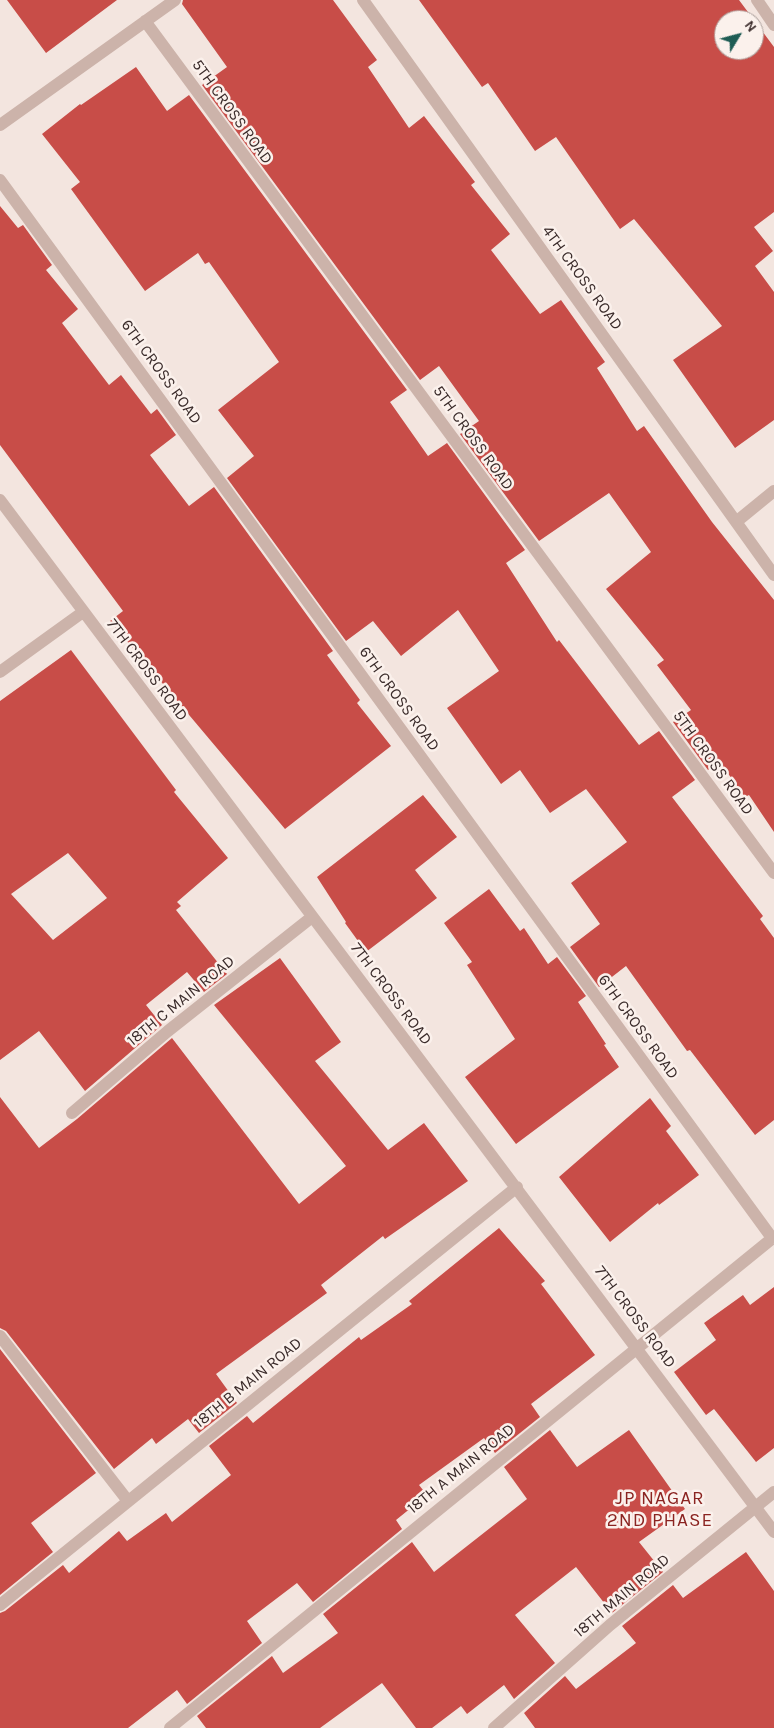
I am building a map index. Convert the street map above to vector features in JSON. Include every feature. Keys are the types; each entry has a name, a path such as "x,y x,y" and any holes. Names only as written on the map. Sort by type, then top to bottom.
{"street":[{"path":"0,125 175,0"},
{"name":"4TH CROSS ROAD","path":"363,0 774,575"},
{"path":"757,0 774,24"},
{"name":"5TH CROSS ROAD","path":"145,21 774,873"},
{"name":"6TH CROSS ROAD","path":"0,180 773,1238"},
{"path":"736,522 774,491"},
{"name":"7TH CROSS ROAD","path":"0,500 312,917 637,1346 774,1532"},
{"path":"0,672 83,612"},
{"name":"18TH C MAIN ROAD","path":"72,1113 168,1031 312,917"},
{"name":"18TH B MAIN ROAD","path":"0,1605 517,1187"},
{"name":"18TH A MAIN ROAD","path":"170,1728 637,1346 773,1238"},
{"path":"0,1336 128,1501"},
{"name":"18TH MAIN ROAD","path":"494,1728 610,1626 774,1492"}],"building":[{"path":"7,0 117,0 46,53"},
{"path":"183,0 333,0 377,60 368,67 409,128 424,116 475,182 471,185 510,234 491,250 540,314 561,300 605,362 597,368 637,431 644,426 712,522 774,600 774,832 749,795 745,797 719,761 708,770 673,722 691,710 657,665 664,660 606,589 651,552 609,493 539,541 460,434 479,421 439,366 420,380 202,85 227,67 182,4"},
{"path":"419,0 739,0 746,10 714,10 714,60 764,60 764,34 774,47 774,212 754,227 773,251 755,266 774,292 774,420 735,448 673,360 722,326 634,219 620,229 556,137 535,151 488,83 482,87"},
{"path":"136,67 167,111 189,95 407,390 390,402 428,456 447,443 525,550 506,563 557,642 559,640 639,745 659,731 695,780 672,797 763,916 760,919 774,938 774,1120 755,1135 690,1050 687,1051 626,966 599,987 570,947 600,924 571,883 627,842 586,789 550,813 520,770 501,784 447,708 499,671 458,610 401,656 373,621 346,641 227,478 254,456 218,410 279,362 209,262 205,264 198,253 145,291 71,189 80,182 42,134 80,104"},
{"path":"0,206 18,228 23,225 52,265 46,270 78,309 62,323 109,385 121,375 151,414 157,409 176,435 150,455 189,506 214,487 333,651 327,655 360,700 357,703 391,746 285,829 110,621 123,611 0,445"},
{"path":"71,650 176,790 174,792 228,858 177,902 181,906 176,910 227,974 204,992 187,972 146,1005 162,1025 85,1091 39,1031 0,1060 0,701","holes":["68,853 107,898 53,940 11,894"]},
{"path":"423,795 457,837 415,870 437,898 366,952 345,923 317,877"},
{"path":"489,889 520,931 524,928 548,964 557,957 586,996 578,1002 619,1067 516,1144 465,1077 515,1039 467,965 472,962 444,923"},
{"path":"280,958 341,1042 315,1061 388,1150 424,1123 468,1181 385,1239 383,1236 321,1285 327,1293 216,1374 237,1403 199,1433 188,1419 156,1444 152,1438 114,1469 6,1331 0,1328 0,1097 39,1148 77,1119 172,1038 299,1204 346,1166 214,1005"},
{"path":"650,1098 671,1126 666,1131 699,1175 659,1205 658,1203 610,1242 559,1177"},
{"path":"499,1228 545,1281 541,1284 595,1355 531,1404 540,1417 495,1453 484,1438 419,1485 427,1495 396,1520 402,1529 313,1602 297,1583 247,1621 262,1643 187,1704 177,1690 128,1728 0,1728 0,1613 63,1565 69,1573 119,1531 127,1541 166,1513 172,1522 231,1475 209,1446 247,1416 253,1423 359,1337 361,1340 412,1304 409,1301"},
{"path":"774,1287 774,1448 756,1462 714,1409 706,1415 674,1372 716,1340 704,1323 743,1295 750,1305"},
{"path":"0,1349 96,1473 31,1523 53,1552 0,1595"},
{"path":"550,1430 577,1467 629,1430 685,1509 639,1542 663,1572 612,1613 576,1567 515,1615 555,1663 514,1699 504,1685 467,1714 461,1706 432,1728 416,1728 382,1683 320,1728 206,1728 197,1716 272,1656 283,1673 338,1633 323,1614 412,1542 434,1572 527,1499 504,1467"},
{"path":"746,1552 774,1591 774,1728 535,1728 524,1713 565,1676 576,1689 636,1643 622,1626 673,1585 683,1598"}],"district":[{"name":"JP NAGAR 2ND PHASE","path":"660,1510"}]}
